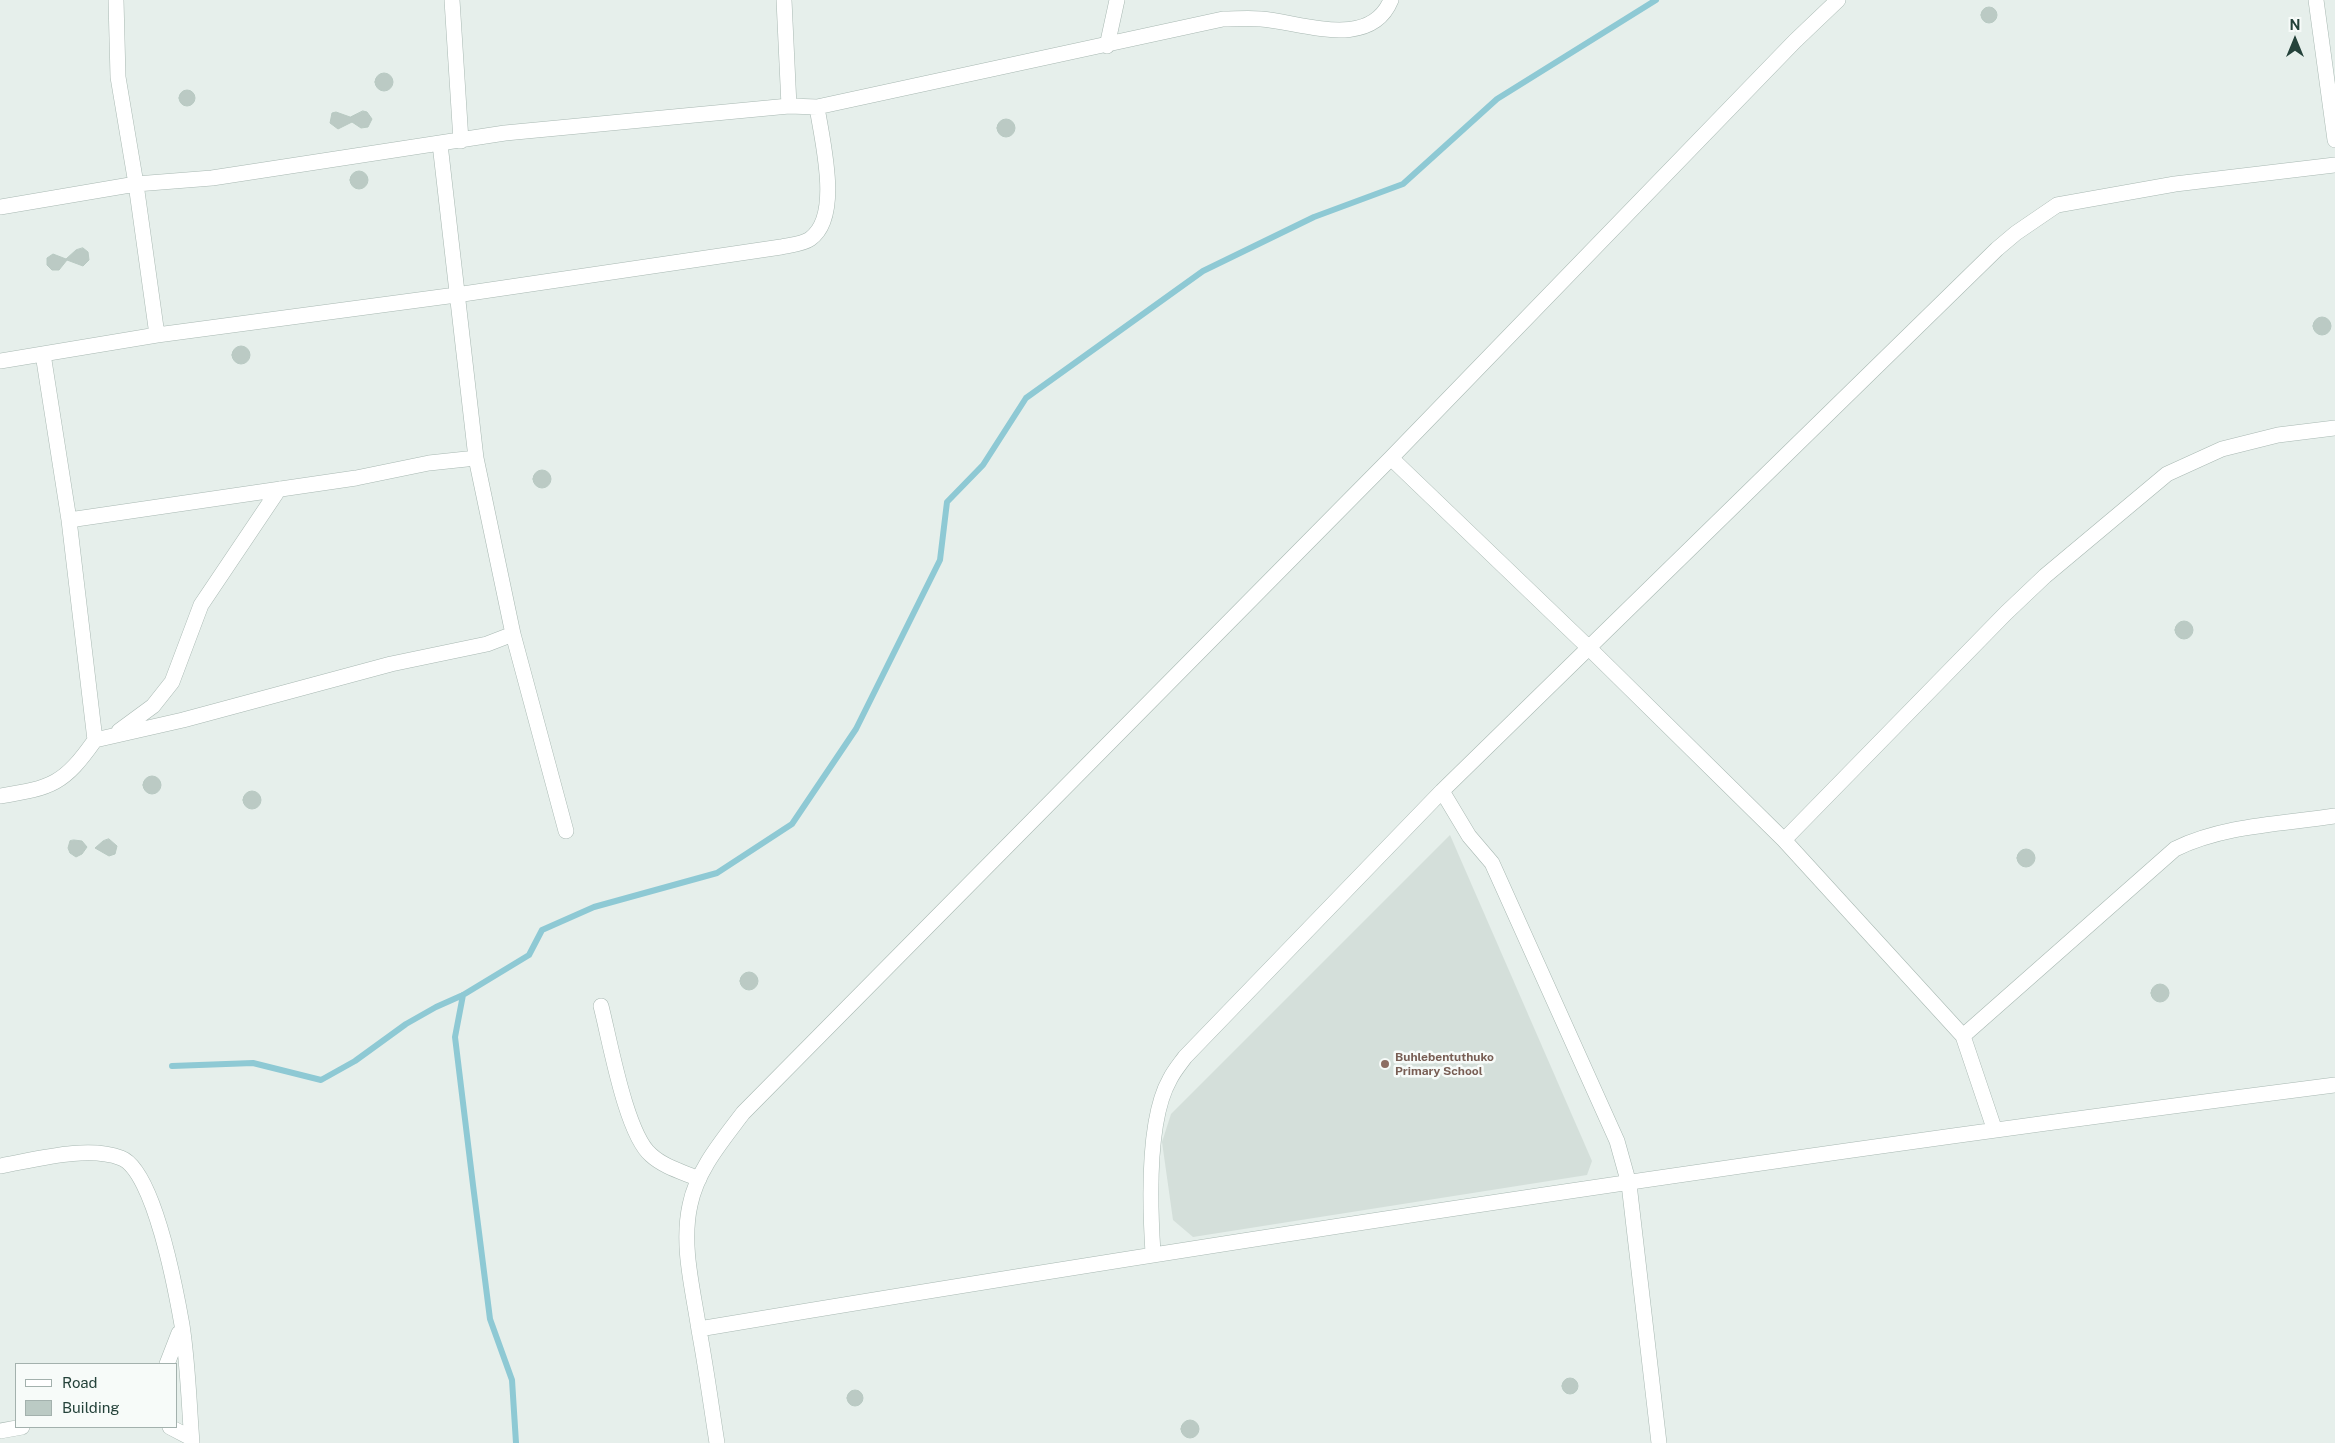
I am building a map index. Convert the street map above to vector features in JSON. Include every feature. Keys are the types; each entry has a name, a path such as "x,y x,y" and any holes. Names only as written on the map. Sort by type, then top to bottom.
{"street":[{"path":"116,0 118,77 136,184 157,334"},
{"path":"452,0 461,141"},
{"path":"784,0 789,106"},
{"path":"1107,46 1118,0"},
{"path":"0,207 136,184 212,178 279,166 520,132 789,106 818,107 1107,46 1222,19 1261,19 1335,30 1363,28 1378,20 1391,0"},
{"path":"716,1443 690,1280 688,1239 690,1205 699,1179 721,1142 743,1113 1392,458 1788,48 1838,0"},
{"path":"2316,0 2335,140"},
{"path":"0,360 157,334 456,295 781,248 810,240 823,226 828,212 825,164 818,107"},
{"path":"440,144 476,458 513,634 566,831"},
{"path":"1153,1253 1151,1220 1155,1137 1159,1109 1169,1080 1185,1057 1442,791 1998,249 2038,217 2057,205 2175,184 2335,165"},
{"path":"43,354 69,520 95,740"},
{"path":"1784,840 2006,612 2045,576 2167,474 2222,450 2278,435 2335,428"},
{"path":"69,520 405,470 429,463 476,458"},
{"path":"1392,458 1784,840 1964,1036 1994,1128"},
{"path":"116,734 153,706 172,682 201,605 279,489"},
{"path":"0,796 46,788 65,776 79,762 95,740 183,720 390,664 487,644 513,634"},
{"path":"1442,791 1469,836 1492,863 1617,1141 1629,1184 1659,1443"},
{"path":"1964,1036 2175,849 2192,840 2218,832 2335,816"},
{"path":"602,1006 629,1114 638,1140 649,1154 660,1162 699,1179"},
{"path":"699,1329 1153,1253 1629,1184 1994,1128 2335,1085"},
{"path":"0,1166 77,1154 100,1154 122,1158 137,1170 147,1188 156,1214 182,1326 192,1441"},
{"path":"167,1363 182,1326"},
{"path":"0,1430 15,1428"},
{"path":"172,1428 192,1441"}],"shaded area":[{"name":"Buhlebentuthuko Primary School","path":"1450,835 1592,1161 1587,1175 1193,1237 1173,1220 1162,1142 1171,1114"}],"building":[{"path":"1986,7 1992,7 1997,12 1995,21 1986,23 1981,18 1981,12"},
{"path":"384,73 390,76 393,82 390,88 384,91 378,88 375,82 378,76"},
{"path":"184,90 190,90 195,95 193,104 184,106 179,101 179,95"},
{"path":"363,111 367,112 372,119 368,127 361,128 352,122 338,129 330,123 332,113 336,112 350,117"},
{"path":"1006,119 1012,122 1015,128 1012,134 1006,137 1000,134 997,128 1000,122"},
{"path":"359,171 365,174 368,180 365,186 359,189 353,186 350,180 353,174"},
{"path":"83,248 88,252 89,260 83,266 67,260 59,270 52,270 47,265 47,258 53,254 66,259 76,250"},
{"path":"2322,317 2328,320 2331,326 2328,332 2322,335 2316,332 2313,326 2316,320"},
{"path":"241,346 247,349 250,355 247,361 241,364 235,361 232,355 235,349"},
{"path":"542,470 548,473 551,479 548,485 542,488 536,485 533,479 536,473"},
{"path":"2184,621 2190,624 2193,630 2190,636 2184,639 2178,636 2175,630 2178,624"},
{"path":"152,776 158,779 161,785 158,791 152,794 146,791 143,785 146,779"},
{"path":"252,791 258,794 261,800 258,806 252,809 246,806 243,800 246,794"},
{"path":"109,839 117,846 115,854 109,856 95,848 103,841"},
{"path":"70,841 82,841 87,847 82,854 76,857 70,853 68,848"},
{"path":"2026,849 2032,852 2035,858 2032,864 2026,867 2020,864 2017,858 2020,852"},
{"path":"749,972 755,975 758,981 755,987 749,990 743,987 740,981 743,975"},
{"path":"2160,984 2166,987 2169,993 2166,999 2160,1002 2154,999 2151,993 2154,987"},
{"path":"1567,1378 1573,1378 1578,1383 1576,1392 1567,1394 1562,1389 1562,1383"},
{"path":"852,1390 858,1390 863,1395 861,1404 852,1406 847,1401 847,1395"},
{"path":"1190,1420 1196,1423 1199,1429 1196,1435 1190,1438 1184,1435 1181,1429 1184,1423"}],"waterway":[{"path":"172,1066 253,1063 321,1080 355,1061 406,1024 436,1007 463,995 529,955 542,930 594,907 717,873 792,824 856,729 940,560 947,502 983,465 1026,398 1203,271 1314,217 1403,184 1497,99 1656,0"},
{"path":"463,995 455,1037 490,1319 512,1380 516,1443"}],"place":[{"name":"Buhlebentuthuko Primary School","path":"1385,1064"}]}
